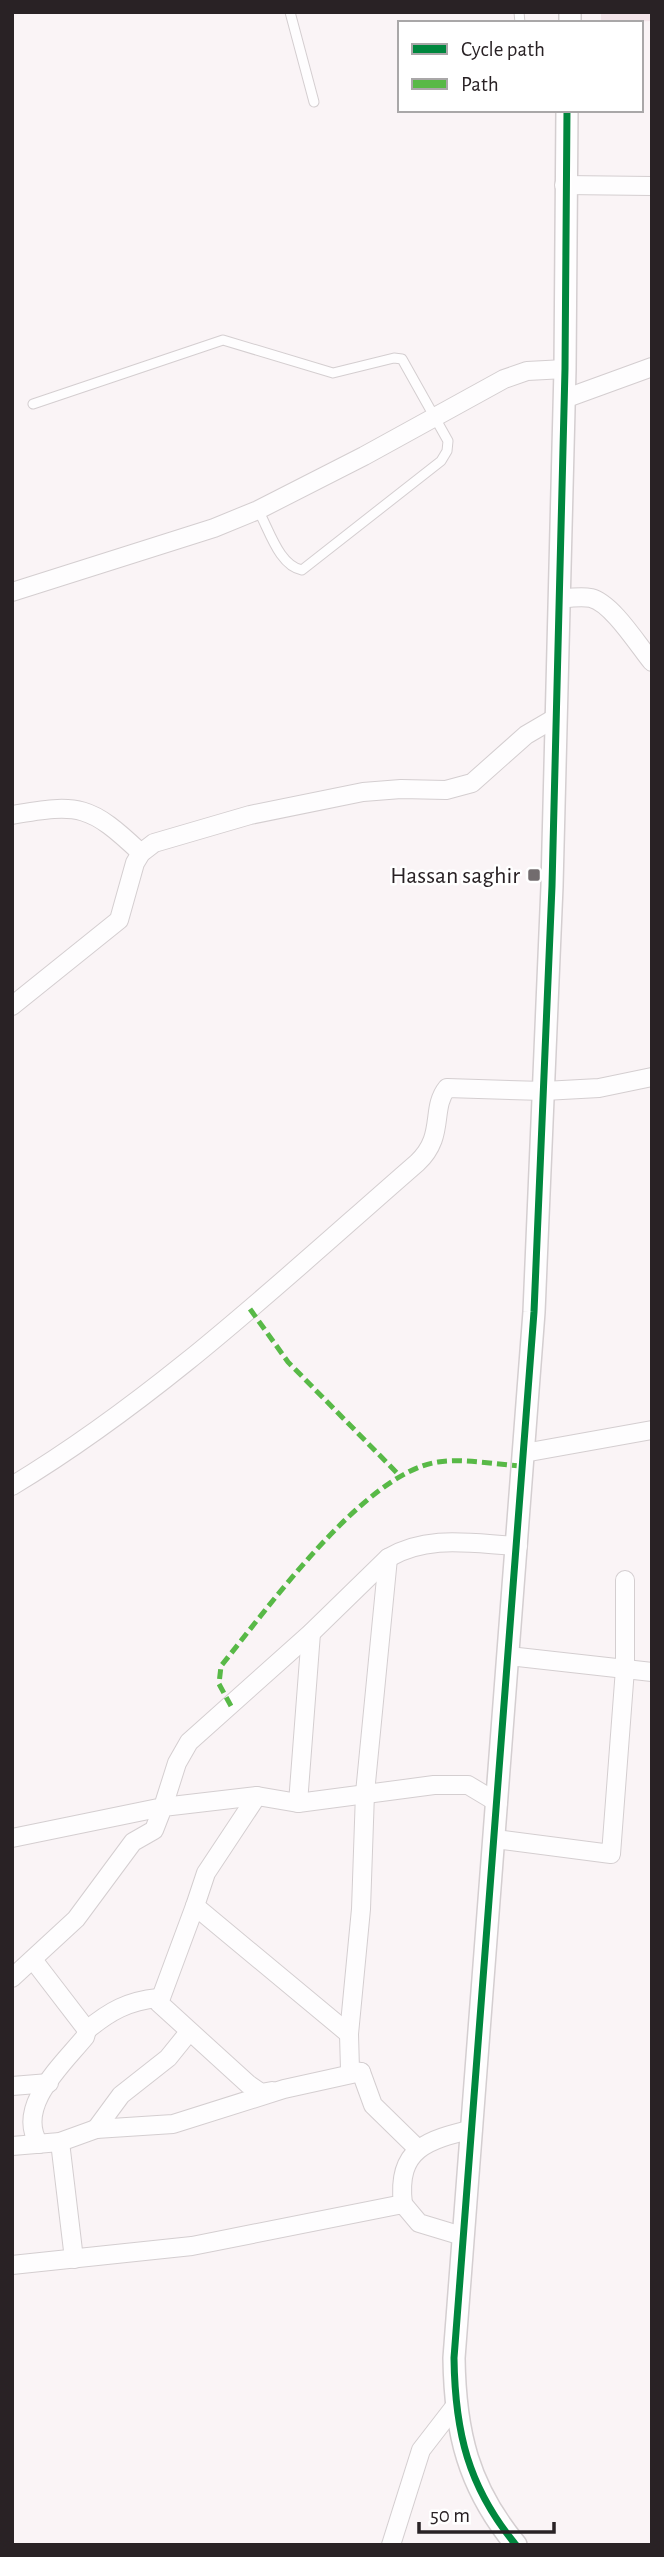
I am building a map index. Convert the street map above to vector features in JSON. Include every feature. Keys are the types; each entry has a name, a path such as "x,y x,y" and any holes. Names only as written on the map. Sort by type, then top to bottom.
{"street":[{"path":"513,2541 477,2487 464,2453 455,2406 454,2358 518,1546 544,1091 565,369 564,185 567,112"},
{"path":"564,185 652,186"},
{"path":"564,399 652,367"},
{"path":"12,592 214,528 258,510 364,456 504,379 527,371 565,369"},
{"path":"558,598 588,597 597,600 608,608 652,662"},
{"path":"12,1006 119,920 141,853 155,843 263,812 363,792 446,790 472,783 526,735 555,718"},
{"path":"12,815 48,809 82,809 96,815 141,853"},
{"path":"12,1486 140,1400 264,1297 428,1153 435,1138 441,1095 447,1088 544,1091 599,1088 652,1077"},
{"path":"524,1453 652,1430"},
{"path":"12,1978 34,1961 76,1919 133,1842 154,1830 177,1763 189,1742 311,1633 388,1558 420,1543 518,1546"},
{"path":"361,2072 350,2070 349,2034 361,1909 365,1793 388,1558"},
{"path":"495,1839 611,1853 625,1669 625,1580"},
{"path":"298,1803 311,1633"},
{"path":"509,1656 652,1672"},
{"path":"12,1838 163,1807 257,1796 298,1803 433,1784 468,1786 498,1803"},
{"path":"257,1796 206,1873 178,1957 158,1998 159,2003 188,2032 261,2094 361,2072"},
{"path":"195,1906 349,2034"},
{"path":"34,1961 87,2030"},
{"path":"39,2144 31,2131 32,2115 49,2083 85,2037 87,2030 120,2006 133,2001 158,1998"},
{"path":"96,2129 121,2095 168,2058 188,2032"},
{"path":"361,2072 373,2105 418,2149"},
{"path":"12,2086 49,2083"},
{"path":"12,2146 60,2142 96,2129 173,2124 284,2090"},
{"path":"462,2236 419,2223 403,2204 400,2183 418,2149 430,2140 473,2129"},
{"path":"60,2142 74,2259"},
{"path":"12,2265 191,2246 403,2204"},
{"path":"391,2545 421,2450 455,2406"}],"lane":[{"path":"290,12 314,102"},
{"path":"33,404 223,340 333,373 394,358 402,359 436,415 448,441 447,451 440,461 302,570 293,569 285,561 258,510"}],"shaded area":[{"path":"601,12 652,12 652,21 601,21"}],"marked path":[{"path":"250,1309 288,1362 400,1476"},
{"path":"231,1706 219,1684 221,1666 319,1546 379,1490 409,1472 438,1462 470,1461 523,1466"}],"cycle path":[{"path":"516,2545 486,2502 467,2458 457,2410 454,2358 534,1312 552,886 565,369 567,112"}],"place":[{"name":"Hassan saghir","path":"534,875"}]}
